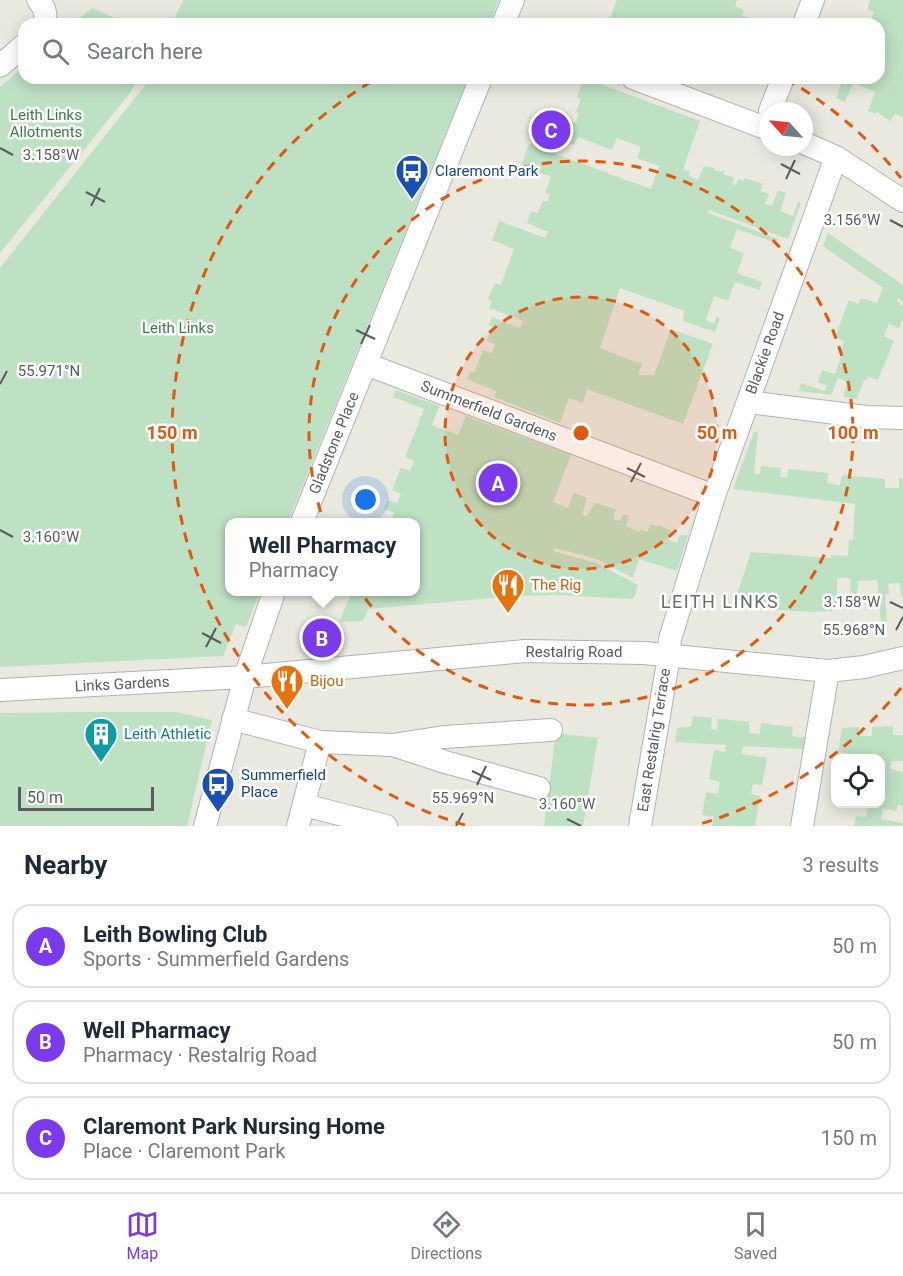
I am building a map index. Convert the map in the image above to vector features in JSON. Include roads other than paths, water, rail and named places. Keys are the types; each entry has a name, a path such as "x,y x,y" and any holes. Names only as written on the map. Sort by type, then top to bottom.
{"street":[{"path":"38,0 43,5 46,18"},
{"path":"506,18 513,0"},
{"path":"806,18 813,0"},
{"path":"0,66 18,50"},
{"path":"366,364 480,84"},
{"path":"652,84 759,118"},
{"path":"775,102 781,84"},
{"path":"813,148 836,157 903,201"},
{"name":"Blackie Road","path":"668,654 670,639 714,496 836,157"},
{"name":"Summerfield Gardens","path":"366,364 714,496"},
{"name":"Gladstone Place","path":"304,518 366,364"},
{"path":"748,402 856,416 903,418"},
{"path":"205,826 244,677 272,596"},
{"name":"Restalrig Road","path":"244,677 505,652 581,651 668,654 828,671 864,667 903,658"},
{"name":"East Restalrig Terrace","path":"640,826 668,654"},
{"path":"802,826 828,671"},
{"name":"Links Gardens","path":"0,690 244,677"},
{"path":"233,719 320,742 392,745 444,737 551,730"},
{"path":"320,742 301,816 386,826"},
{"path":"392,745 539,788"}],"place":[{"name":"Claremont Park Nursing Home","path":"551,130"},
{"name":"Claremont Park","path":"412,200"},
{"name":"Leith Bowling Club","path":"498,483"},
{"name":"The Rig","path":"508,614"},
{"name":"Well Pharmacy","path":"322,638"},
{"name":"Bijou","path":"287,710"},
{"name":"Leith Athletic","path":"101,763"},
{"name":"Summerfield Place","path":"218,813"}],"district":[{"name":"LEITH LINKS","path":"720,601"}],"park label":[{"name":"Leith Links Allotments","path":"46,124"},
{"name":"Leith Links","path":"178,328"}]}
